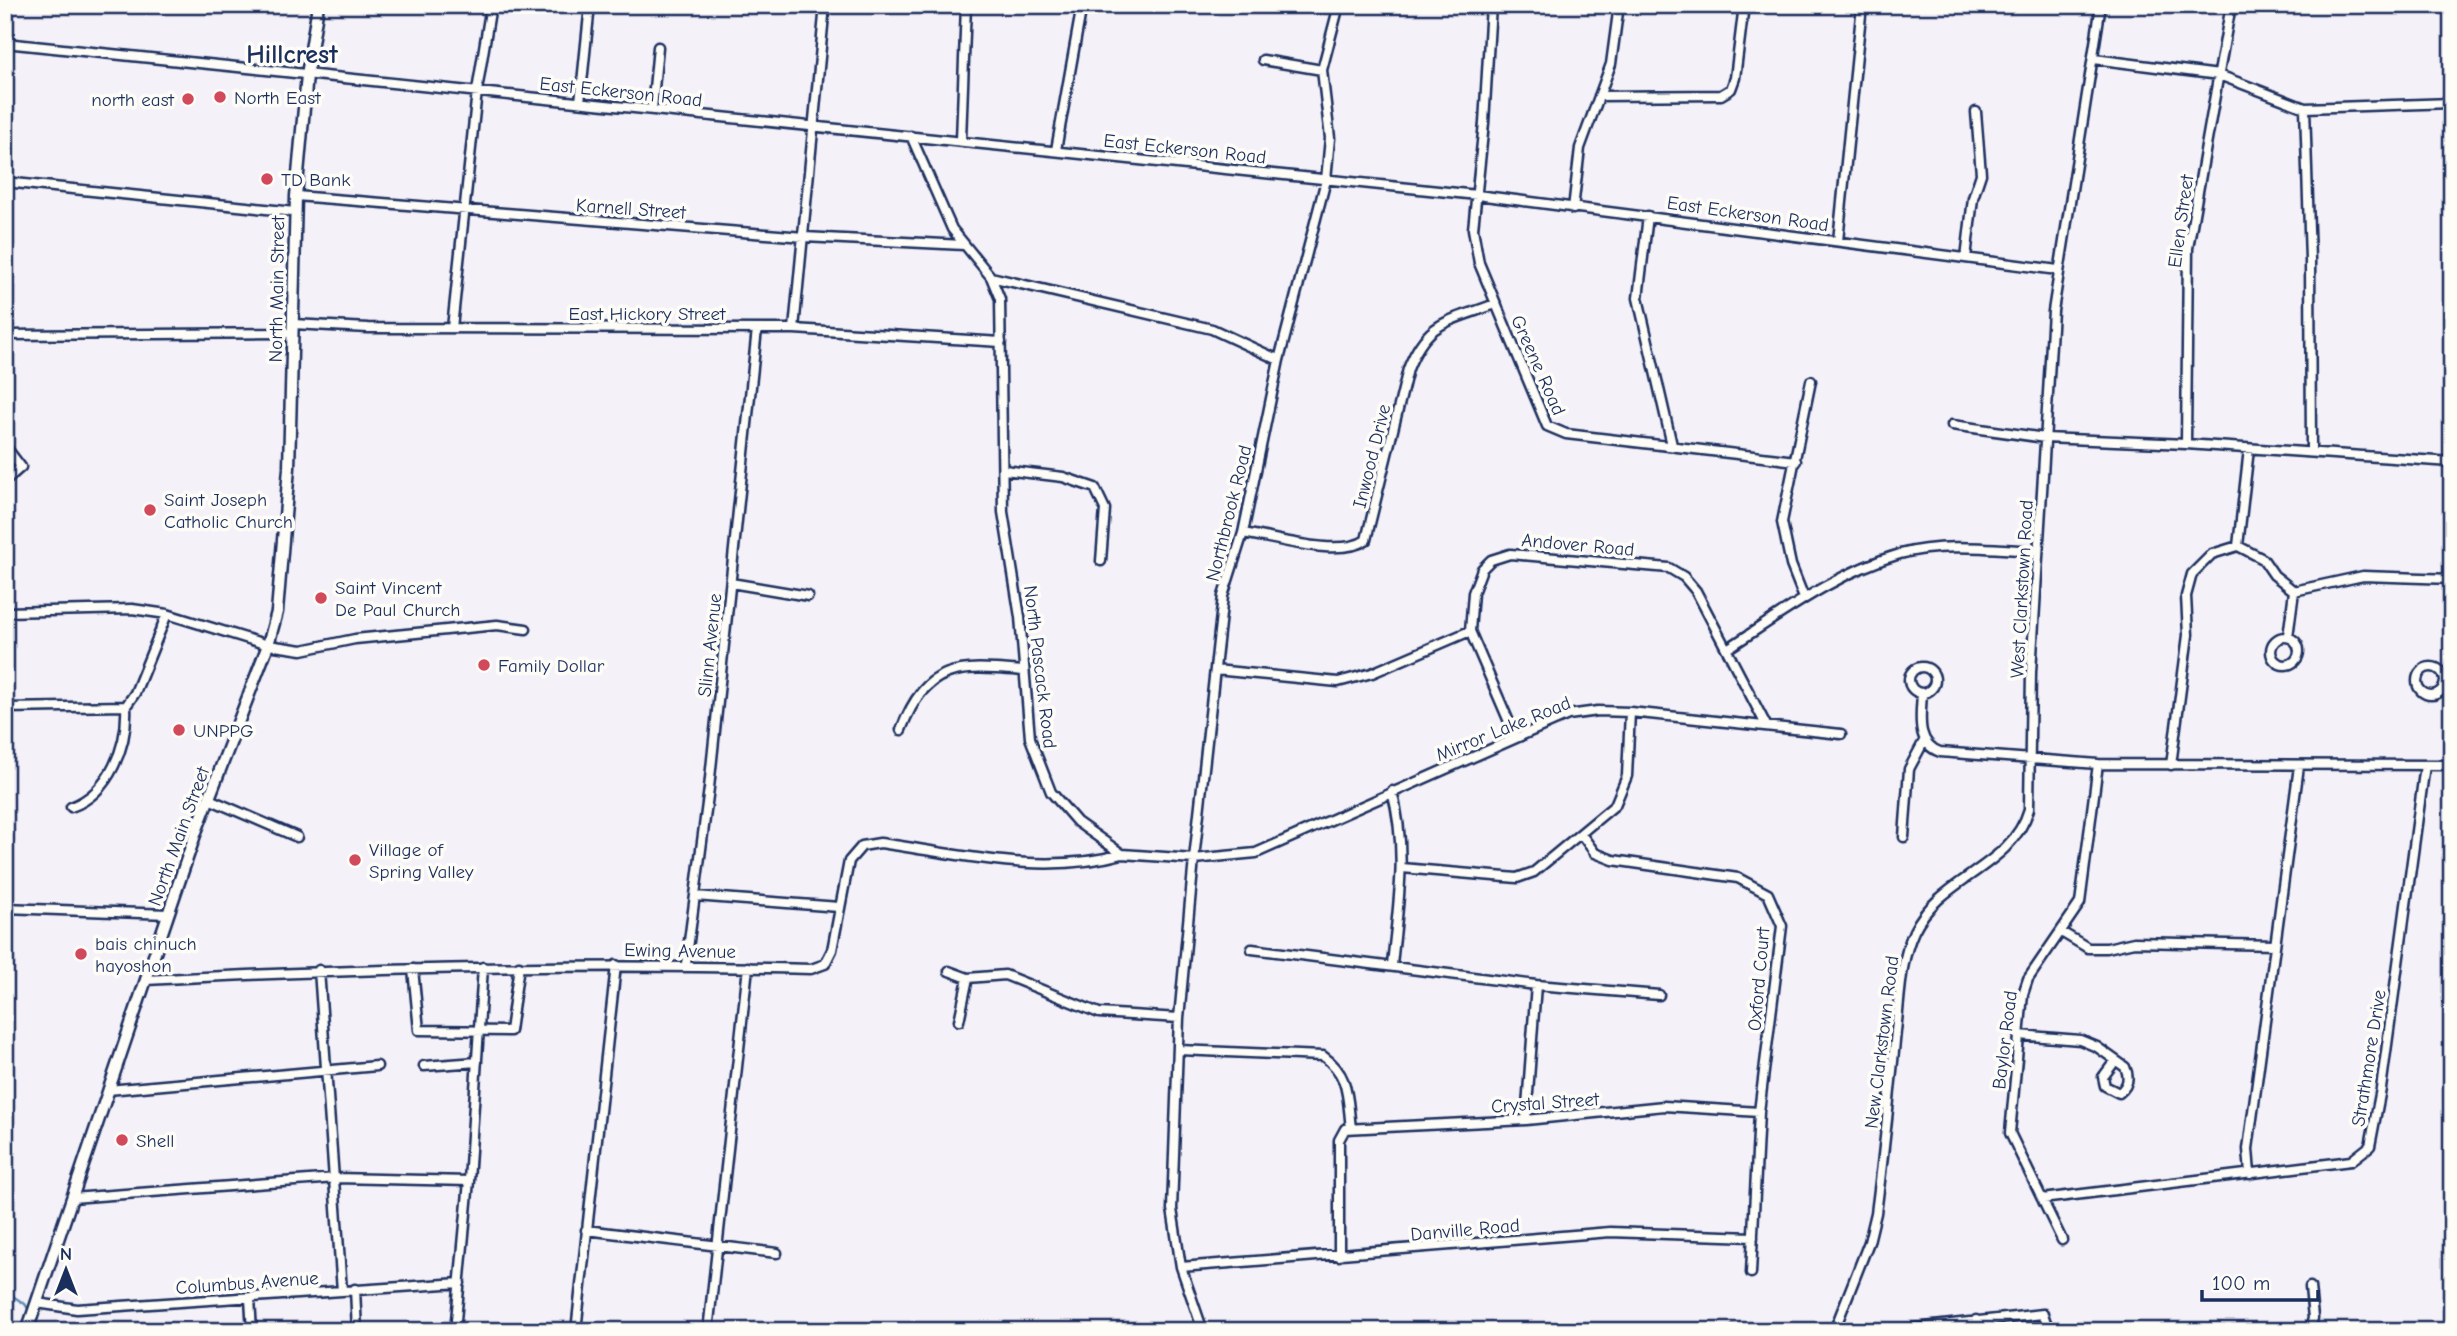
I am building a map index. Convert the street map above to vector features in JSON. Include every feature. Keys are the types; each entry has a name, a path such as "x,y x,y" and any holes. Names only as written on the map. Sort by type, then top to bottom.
{"main road":[{"name":"North Main Street","path":"29,1326 168,914 268,645 282,576 289,468 296,196 307,75 318,5"}],"street":[{"path":"452,328 477,91 491,5"},
{"path":"580,102 590,5"},
{"path":"794,329 825,5"},
{"path":"961,140 966,5"},
{"path":"1056,150 1082,5"},
{"path":"1263,60 1322,70 1339,5"},
{"name":"Greene Road","path":"1491,5 1474,243 1495,304 1547,426 1566,434 1672,444 1796,461"},
{"path":"1573,209 1580,148 1611,64 1619,5"},
{"path":"1599,96 1721,95 1731,89 1735,78 1744,5"},
{"path":"1838,241 1861,5"},
{"name":"West Clarkstown Road","path":"2031,757 2031,672 2057,270 2101,5"},
{"name":"Ellen Street","path":"2186,444 2188,248 2231,5"},
{"name":"East Eckerson Road","path":"5,43 1477,195 2057,270"},
{"path":"652,110 659,47"},
{"path":"2094,59 2219,75 2305,108 2452,103"},
{"name":"Northbrook Road","path":"1194,859 1223,596 1243,533 1279,360 1326,180 1330,138 1322,70"},
{"path":"2305,108 2310,260 2311,451"},
{"path":"1966,258 1973,198 1981,174 1976,111"},
{"name":"North Pascack Road","path":"911,136 947,218 964,245 991,277 1000,299 1003,516 1020,617 1030,738 1051,792 1077,822 1122,854"},
{"path":"5,182 295,212"},
{"name":"Karnell Street","path":"296,196 804,237 964,245"},
{"path":"1648,216 1637,298 1672,444"},
{"path":"991,277 1212,329 1279,360"},
{"name":"Inwood Drive","path":"1243,533 1337,548 1355,547 1366,540 1408,369 1418,343 1434,327 1495,304"},
{"name":"East Hickory Street","path":"5,335 293,329 794,329 1001,342"},
{"name":"Slinn Avenue","path":"686,964 731,583 757,329"},
{"path":"1804,598 1791,565 1782,522 1811,381"},
{"path":"1952,425 2045,438 2311,451 2452,462"},
{"path":"5,446 21,467 5,481"},
{"path":"2238,545 2249,449"},
{"path":"1004,470 1063,477 1095,488 1105,509 1101,561"},
{"path":"2171,765 2188,635 2186,596 2192,574 2212,554 2238,545 2263,559 2274,575 2294,592"},
{"path":"1727,649 1804,598 1863,568 1901,554 1953,548 2038,551"},
{"name":"Andover Road","path":"1516,738 1470,631 1473,593 1482,569 1491,560 1510,554 1669,568 1684,577 1696,591 1766,725"},
{"path":"2294,592 2363,576 2452,579"},
{"path":"731,583 808,596"},
{"path":"2288,637 2294,592"},
{"path":"5,612 132,609 167,614 268,645 302,650 355,639 497,625 526,629"},
{"path":"71,807 89,801 107,781 127,727 125,706 135,692 167,614"},
{"path":"1215,670 1338,682 1372,673 1470,631"},
{"path":"901,730 918,692 936,679 967,668 1024,671"},
{"path":"1922,693 1921,729 1924,741 1929,748 1940,752 2098,764 2452,765"},
{"path":"5,708 125,706"},
{"name":"Mirror Lake Road","path":"1194,859 1256,853 1568,715 1598,711 1630,712 1841,734"},
{"path":"1402,868 1517,878 1534,872 1615,805 1626,776 1630,712"},
{"path":"1904,837 1909,769 1924,741"},
{"name":"New Clarkstown Road","path":"1835,1331 1869,1242 1876,1213 1907,951 1914,932 1937,899 1999,854 2024,827 2029,809 2031,757"},
{"name":"Baylor Road","path":"2062,1240 2010,1133 2023,994 2028,979 2063,933 2080,903 2098,764"},
{"name":"Strathmore Drive","path":"2042,1199 2351,1161 2370,1146 2381,1088 2425,765"},
{"path":"2250,1174 2248,1149 2299,766"},
{"path":"1392,791 1402,826 1402,868 1392,965"},
{"path":"209,799 297,837"},
{"name":"Oxford Court","path":"1581,834 1595,853 1613,860 1738,878 1768,894 1782,926 1759,1112 1751,1273"},
{"name":"Ewing Avenue","path":"146,980 319,970 519,965 686,964 811,969 825,964 832,950 849,861 862,846 880,843 1034,864 1089,864 1122,854"},
{"path":"1122,854 1194,859 1180,1018 1172,1209 1181,1266 1203,1331"},
{"path":"695,896 839,907"},
{"path":"5,908 168,914"},
{"path":"2063,933 2088,948 2107,948 2134,942 2275,945"},
{"path":"1252,949 1535,985 1660,995"},
{"path":"413,969 419,1030 510,1031 519,965"},
{"path":"576,1331 616,965"},
{"path":"455,1331 469,1181 483,967"},
{"path":"708,1331 748,967"},
{"path":"319,970 342,1291"},
{"path":"949,971 968,978 1005,975 1099,1013 1180,1018"},
{"path":"959,1020 968,978"},
{"path":"1526,1120 1535,985"},
{"path":"2019,1035 2080,1040 2097,1047 2115,1061"},
{"path":"1180,1050 1323,1056 1337,1066 1345,1083 1351,1128 1345,1129 1339,1140 1339,1256"},
{"path":"424,1066 477,1062"},
{"path":"108,1090 328,1073 377,1066"},
{"name":"Crystal Street","path":"1351,1128 1526,1120 1664,1106 1759,1112"},
{"path":"72,1198 336,1178 469,1181"},
{"path":"586,1230 777,1253"},
{"name":"Danville Road","path":"1181,1266 1339,1256 1610,1231 1753,1237"},
{"name":"Columbus Avenue","path":"36,1307 77,1309 460,1283"},
{"path":"2310,1287 2313,1318 2311,1331"},
{"path":"355,1289 357,1331"},
{"path":"250,1299 252,1331"},
{"path":"1888,1331 2043,1314 2049,1331"},
{"path":"1976,1320 1976,1331"},
{"path":"1733,1331 1772,1331"}],"waterway":[{"path":"5,1291 25,1304 29,1310"},
{"path":"34,1319 41,1331"}],"place":[{"name":"North East","path":"220,97"},
{"name":"north east","path":"188,99"},
{"name":"TD Bank","path":"267,179"},
{"name":"Saint Joseph Catholic Church","path":"150,510"},
{"name":"Saint Vincent De Paul Church","path":"321,598"},
{"name":"Family Dollar","path":"484,665"},
{"name":"UNPPG","path":"179,730"},
{"name":"Village of Spring Valley","path":"355,860"},
{"name":"bais chinuch hayoshon","path":"81,954"},
{"name":"Shell","path":"122,1140"}],"district":[{"name":"Hillcrest","path":"292,54"}]}
